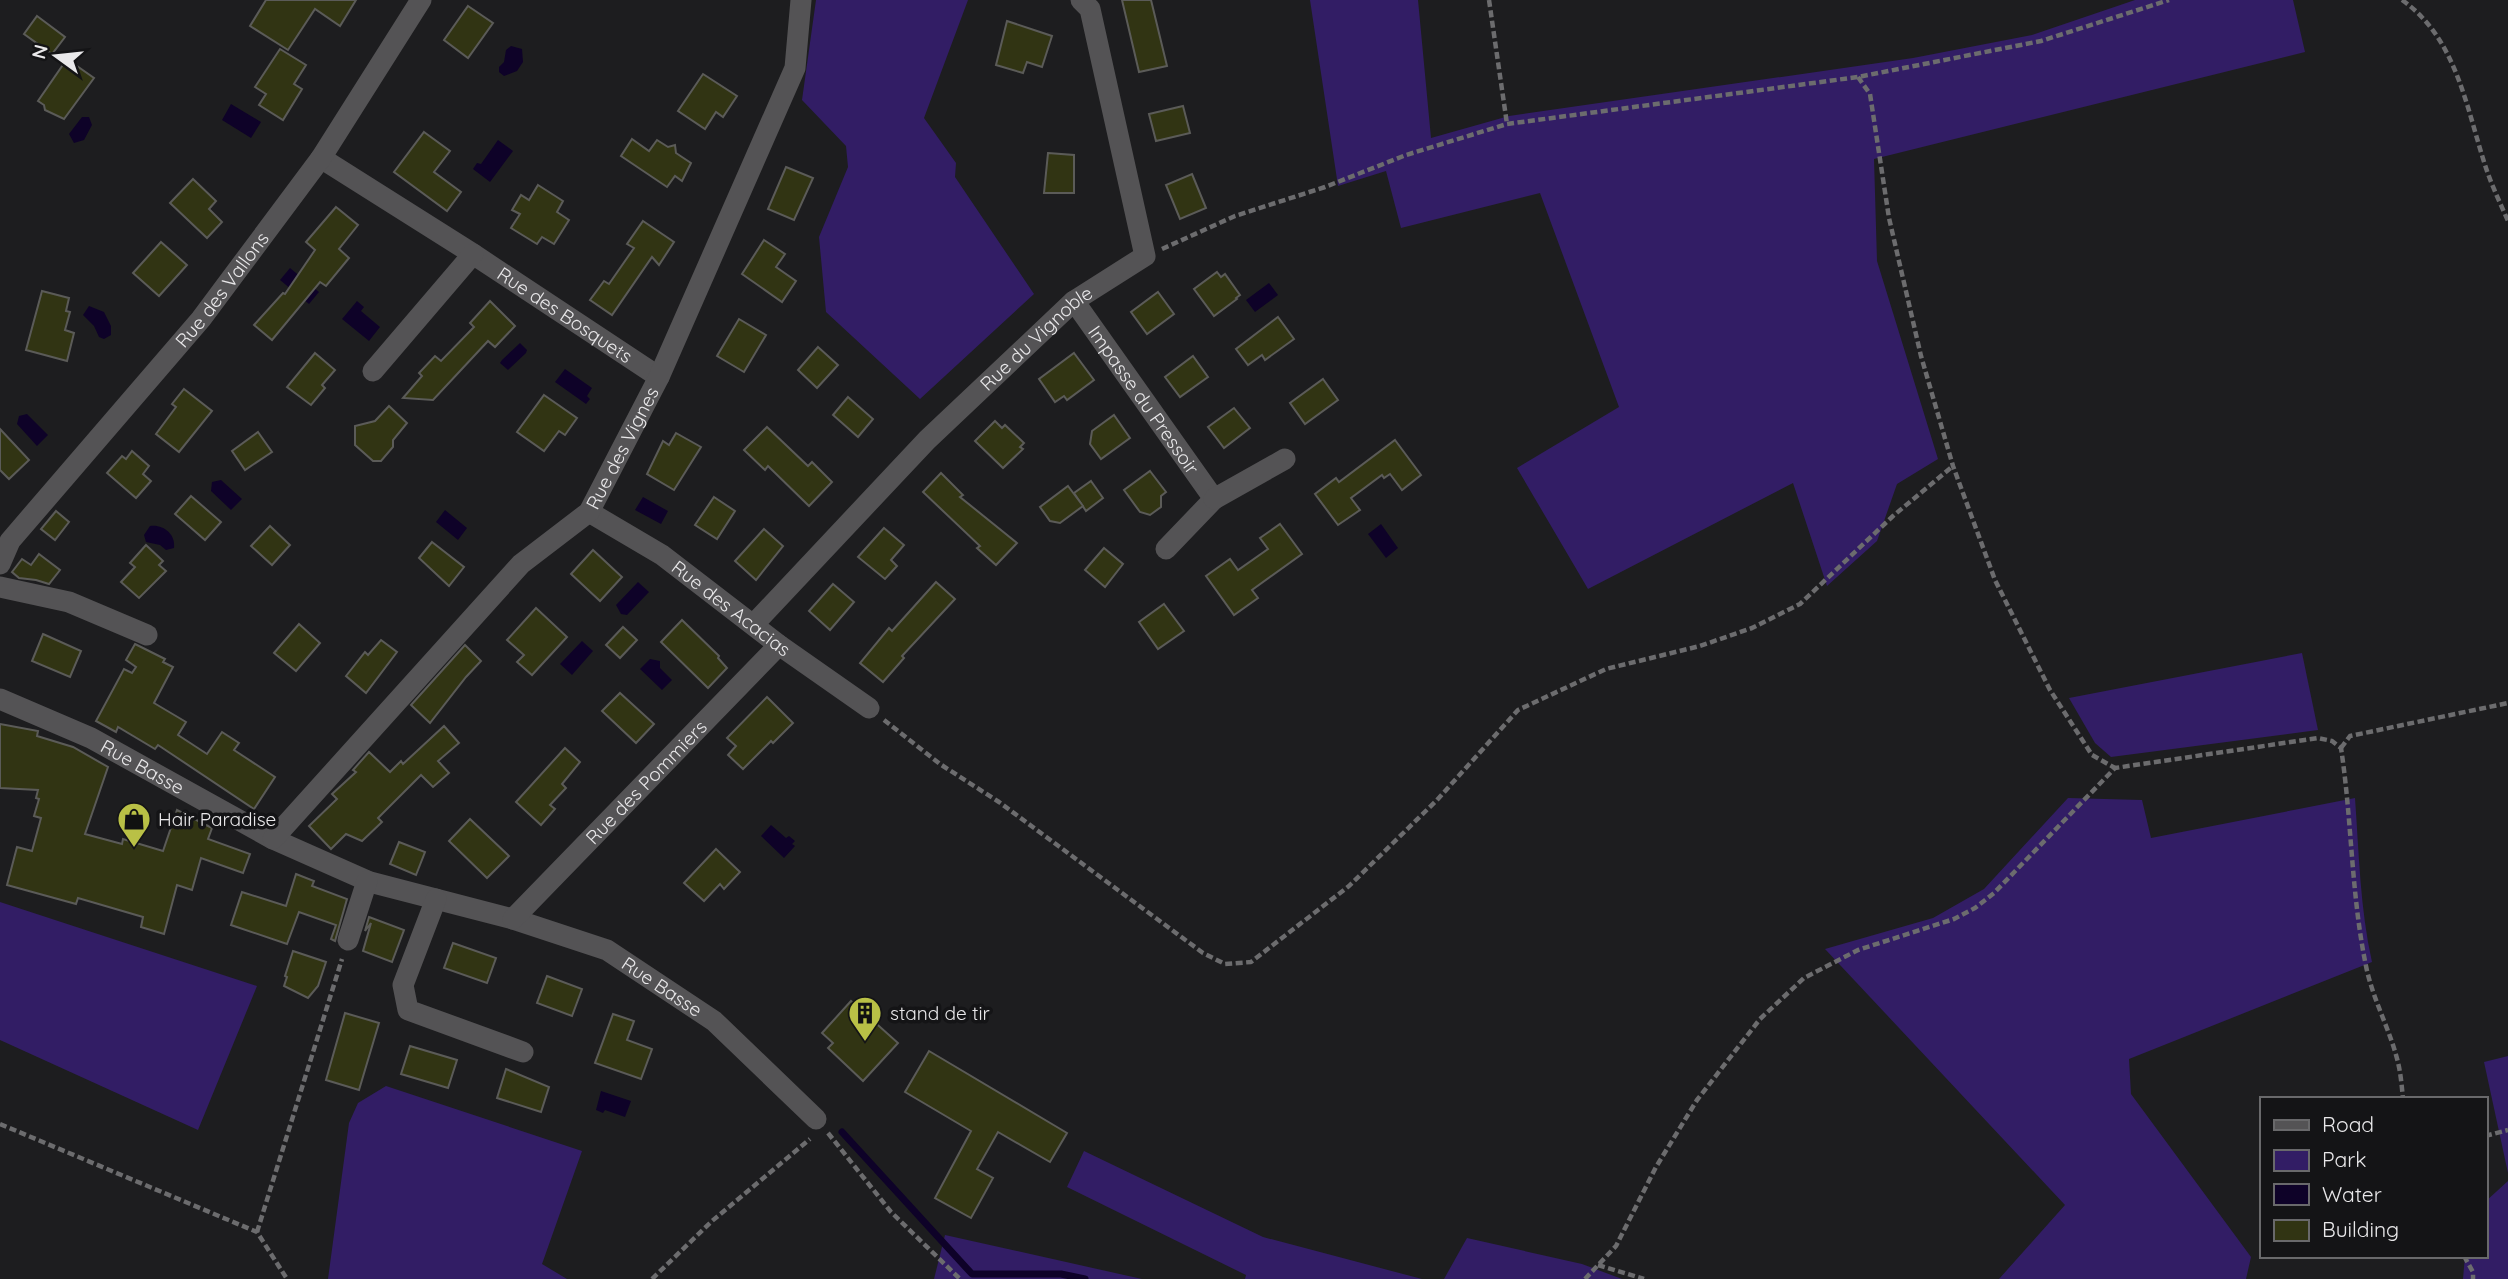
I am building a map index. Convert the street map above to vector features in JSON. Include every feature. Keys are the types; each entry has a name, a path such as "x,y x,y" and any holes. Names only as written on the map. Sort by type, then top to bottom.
{"street":[{"name":"Rue des Vallons","path":"0,564 10,541 201,319 321,158 421,0"},
{"name":"Rue des Vignes","path":"273,839 521,564 589,512 659,377 795,68 802,0"},
{"path":"1081,0 1090,9 1145,256"},
{"name":"Rue des Bosquets","path":"321,158 659,377"},
{"path":"373,372 473,254"},
{"name":"Rue du Vignoble","path":"754,624 927,440 1074,302 1145,256"},
{"name":"Impasse du Pressoir","path":"1074,302 1214,499"},
{"path":"1166,549 1214,499 1285,458"},
{"name":"Rue des Acacias","path":"589,512 662,555 779,645 869,708"},
{"path":"0,587 69,602 147,635"},
{"name":"Rue des Pommiers","path":"513,919 779,645"},
{"name":"Rue Basse","path":"0,699 91,738 273,839 367,881 513,919 607,950 714,1021 820,1123"},
{"path":"348,940 367,881"},
{"path":"436,900 403,985 408,1010 523,1052"}],"path":[{"path":"1489,0 1507,124"},
{"path":"1145,256 1235,216 1325,187 1405,155 1507,124 1858,77 2041,41 2169,0"},
{"path":"2402,0 2431,26 2464,89 2487,171 2508,221"},
{"path":"1858,77 1870,94 1889,218 1921,356 1953,466 1995,580 2050,690 2092,755 2115,768"},
{"path":"869,708 940,764 999,802 1203,953 1225,964 1251,962 1349,886 1437,800 1518,710 1606,669 1700,646 1752,628 1800,604 1893,516 1953,466"},
{"path":"2341,748 2350,736 2508,703"},
{"path":"1585,1279 1616,1246 1656,1167 1697,1100 1760,1019 1804,978 1858,950 1954,919 1975,908 1994,893 2115,768 2318,738 2332,741 2341,748 2366,966 2399,1066 2403,1097"},
{"path":"257,1232 348,940"},
{"path":"652,1279 712,1220 820,1123 891,1212 960,1279"},
{"path":"0,1124 257,1232 286,1279"},
{"path":"2487,1135 2508,1130"},
{"path":"2464,1258 2473,1272 2473,1279"},
{"path":"1598,1265 1644,1279"}],"green space":[{"path":"816,0 968,0 924,118 956,163 955,177 1034,294 920,399 826,312 819,237 848,167 846,146 802,100"},
{"path":"1310,0 1418,0 1431,138 1509,116 1913,58 2032,35 2135,0 2293,0 2305,52 1874,159 1877,261 1938,459 1897,484 1877,541 1827,586 1793,483 1588,589 1517,468 1619,407 1540,193 1401,228 1386,171 1338,186"},
{"path":"2302,653 2318,730 2111,757 2095,743 2069,698"},
{"path":"2068,798 2142,800 2151,838 2355,798 2362,901 2372,962 2129,1059 2131,1094 2251,1257 2246,1279 1999,1279 2065,1205 1825,949 1933,918 1984,889"},
{"path":"0,902 257,986 198,1130 0,1040"},
{"path":"2508,1056 2508,1173 2484,1062"},
{"path":"386,1086 582,1151 542,1264 567,1279 328,1279 349,1123 358,1103"},
{"path":"1084,1151 1263,1237 1422,1279 1245,1279 1246,1275 1067,1187"},
{"path":"2508,1181 2508,1279 2463,1279 2465,1258 2487,1258 2487,1200"},
{"path":"945,1235 1142,1279 934,1279"},
{"path":"1467,1238 1582,1264 1622,1279 1444,1279"}],"water":[{"path":"511,46 522,49 523,62 517,71 504,76 499,72 499,67 504,62 506,50"},
{"path":"231,104 261,122 251,138 222,120"},
{"path":"82,117 89,117 92,125 84,140 74,143 69,134"},
{"path":"498,140 513,151 490,182 473,169 477,163 481,164"},
{"path":"290,268 319,292 309,304 280,280"},
{"path":"1269,283 1278,295 1255,312 1246,300"},
{"path":"357,301 364,307 361,311 380,327 369,341 342,319"},
{"path":"89,306 104,312 111,326 111,335 104,339 99,337 94,326 83,315"},
{"path":"520,343 527,350 526,353 508,370 500,363"},
{"path":"565,369 592,388 586,404 555,382"},
{"path":"27,414 48,435 37,446 17,424 19,416"},
{"path":"221,480 242,499 231,510 211,491 212,482"},
{"path":"643,497 668,511 661,524 635,510"},
{"path":"445,510 467,528 458,540 436,522"},
{"path":"1381,524 1398,548 1386,558 1368,534"},
{"path":"150,526 168,531 173,538 174,548 166,550 160,545 146,542 144,535"},
{"path":"638,582 649,592 627,615 621,614 616,605"},
{"path":"582,641 593,651 572,675 560,664"},
{"path":"650,659 660,661 660,668 672,680 662,690 640,669"},
{"path":"771,825 786,838 789,836 795,841 792,844 795,846 784,858 761,836"},
{"path":"601,1091 631,1101 625,1117 605,1110 603,1113 596,1110"}],"building":[{"path":"266,0 356,0 340,26 315,9 288,50 250,26"},
{"path":"1122,0 1151,0 1167,66 1139,72"},
{"path":"468,6 493,23 468,58 444,40"},
{"path":"37,16 65,37 52,54 24,34"},
{"path":"1007,21 1052,36 1042,67 1027,62 1023,73 996,65"},
{"path":"280,49 306,65 294,84 302,89 283,120 259,105 266,94 255,87"},
{"path":"67,59 94,78 64,119 45,110 44,105 38,101"},
{"path":"703,74 737,96 723,117 716,112 705,129 678,111"},
{"path":"1183,106 1190,133 1156,141 1149,114"},
{"path":"424,132 450,151 434,172 461,192 447,211 394,172"},
{"path":"632,139 649,151 657,140 668,147 675,145 676,153 691,163 682,181 675,176 667,187 621,156"},
{"path":"1048,153 1074,155 1074,193 1044,193"},
{"path":"786,167 813,178 794,220 768,209"},
{"path":"1192,174 1206,208 1180,219 1166,185"},
{"path":"193,179 216,201 209,209 222,222 207,238 170,203"},
{"path":"538,185 563,201 557,212 569,220 554,244 542,237 537,244 511,228 520,214 512,210 521,195 529,200"},
{"path":"336,207 358,225 339,249 349,258 326,286 320,282 272,340 254,325 283,293 285,294 315,250 306,242"},
{"path":"643,221 674,242 659,265 652,257 612,315 590,300 604,281 609,284 634,248 627,244"},
{"path":"764,240 785,254 776,267 796,281 782,302 742,274"},
{"path":"161,242 187,265 159,296 133,273"},
{"path":"1217,272 1221,277 1225,274 1240,295 1214,316 1194,289"},
{"path":"42,291 69,298 66,311 70,312 65,330 74,333 67,361 26,350"},
{"path":"1158,292 1174,314 1147,334 1131,312"},
{"path":"490,301 515,326 495,347 488,341 433,400 403,398 422,376 419,373 435,356 441,361 474,327 470,323"},
{"path":"1278,317 1294,339 1265,360 1262,355 1248,365 1236,349"},
{"path":"739,319 766,335 744,372 717,356"},
{"path":"818,347 838,365 817,388 798,370"},
{"path":"315,353 335,370 322,385 325,388 311,405 287,387"},
{"path":"1074,353 1094,380 1067,400 1064,396 1055,402 1039,379"},
{"path":"1193,356 1208,377 1180,397 1165,377"},
{"path":"1323,379 1338,400 1305,424 1290,403"},
{"path":"184,389 212,411 179,452 156,434 176,407 172,404"},
{"path":"544,395 577,418 565,435 559,431 544,451 517,432"},
{"path":"848,397 873,419 858,437 833,415"},
{"path":"389,406 407,423 381,461 373,461 355,445 355,426 375,421"},
{"path":"1234,408 1250,428 1224,448 1208,427"},
{"path":"1114,415 1130,438 1101,459 1090,444 1092,431"},
{"path":"995,421 1002,428 1005,425 1024,443 1020,447 1023,449 1003,468 975,441"},
{"path":"767,427 808,466 812,462 832,482 809,506 768,466 765,470 744,450"},
{"path":"0,429 29,460 9,479 0,470"},
{"path":"258,432 272,452 245,470 232,451"},
{"path":"676,433 701,447 674,490 647,474 663,441 669,445"},
{"path":"1395,440 1421,475 1402,490 1390,474 1384,478 1382,475 1351,498 1360,510 1338,525 1315,494 1336,478 1339,482"},
{"path":"132,451 149,466 143,474 151,481 136,498 107,473 122,456 126,459"},
{"path":"1150,471 1166,492 1161,496 1161,507 1150,515 1140,512 1124,490"},
{"path":"941,473 963,495 960,497 1017,543 996,565 977,548 980,546 923,492"},
{"path":"1091,481 1103,498 1086,511 1074,493"},
{"path":"1068,486 1083,506 1060,523 1050,521 1040,507"},
{"path":"191,496 221,522 205,540 175,514"},
{"path":"714,497 735,511 717,539 695,525"},
{"path":"56,511 69,522 55,540 41,529"},
{"path":"1280,524 1302,554 1252,590 1258,598 1234,615 1206,576 1230,559 1238,570 1268,549 1260,538"},
{"path":"270,526 290,545 272,565 251,546"},
{"path":"884,528 904,545 891,560 897,566 885,579 858,557"},
{"path":"764,529 783,546 756,580 735,561"},
{"path":"432,542 464,567 449,586 419,558"},
{"path":"146,545 163,561 159,565 166,571 139,598 121,582 135,567 130,563"},
{"path":"1104,548 1123,564 1105,587 1085,570"},
{"path":"593,550 622,577 600,601 571,574"},
{"path":"39,554 60,570 49,584 19,578 12,572 22,559 31,565"},
{"path":"936,582 955,599 902,656 904,658 883,682 860,663 889,628 892,631"},
{"path":"833,584 854,602 830,630 809,611"},
{"path":"1164,604 1184,631 1158,649 1139,622"},
{"path":"536,608 567,637 532,675 517,662 524,655 507,640"},
{"path":"682,620 719,656 727,668 708,688 661,642"},
{"path":"299,624 320,643 296,671 274,653"},
{"path":"623,627 637,640 620,658 606,645"},
{"path":"43,634 81,651 70,677 32,661"},
{"path":"381,640 397,652 366,693 346,676 365,652 368,655"},
{"path":"135,644 165,659 163,662 173,667 154,703 186,722 178,735 207,754 222,732 239,743 234,750 275,777 254,809 158,745 155,749 118,727 116,732 96,721 124,669 132,673 136,667 126,660"},
{"path":"465,645 481,661 430,723 411,705"},
{"path":"620,693 654,724 636,743 602,711"},
{"path":"767,697 793,723 743,769 728,755 736,746 727,738"},
{"path":"0,724 38,731 37,736 73,747 108,767 85,834 122,844 123,839 163,851 177,810 212,828 208,839 250,854 243,873 201,858 192,890 177,885 164,934 141,927 143,917 78,898 76,904 7,885 17,847 32,851 41,818 34,816 39,799 36,798 38,790 0,788"},
{"path":"444,726 459,743 438,761 449,773 433,787 421,775 378,818 382,822 362,841 346,834 331,849 309,826 337,799 332,794 356,772 353,770 369,752 390,772 401,761 403,764"},
{"path":"565,748 580,762 562,784 566,788 550,805 555,809 541,825 516,802"},
{"path":"470,819 509,856 487,878 449,841"},
{"path":"399,842 425,852 416,875 390,864"},
{"path":"716,849 740,872 724,889 720,884 704,901 684,883"},
{"path":"296,874 314,881 312,886 347,899 335,941 331,939 336,925 299,912 287,944 231,925 242,892 286,906"},
{"path":"369,917 404,930 392,962 363,951 371,923 365,931"},
{"path":"453,943 496,958 487,983 444,968"},
{"path":"293,951 326,962 318,986 308,998 284,986"},
{"path":"547,976 582,989 572,1016 537,1003"},
{"name":"stand de tir","path":"851,1001 898,1043 863,1081 828,1048 833,1043 822,1033"},
{"path":"345,1013 379,1023 359,1090 326,1080"},
{"path":"613,1014 634,1021 627,1040 652,1049 641,1079 595,1063"},
{"path":"410,1046 457,1060 448,1088 401,1074"},
{"path":"929,1051 1067,1133 1050,1162 998,1132 977,1169 993,1178 971,1218 935,1198 971,1131 905,1092"},
{"path":"506,1069 549,1087 541,1112 497,1098"}],"waterway":[{"path":"842,1132 972,1274 1061,1274 1085,1279"}],"place":[{"name":"Hair Paradise","path":"134,849"},
{"name":"stand de tir","path":"865,1043"}]}
